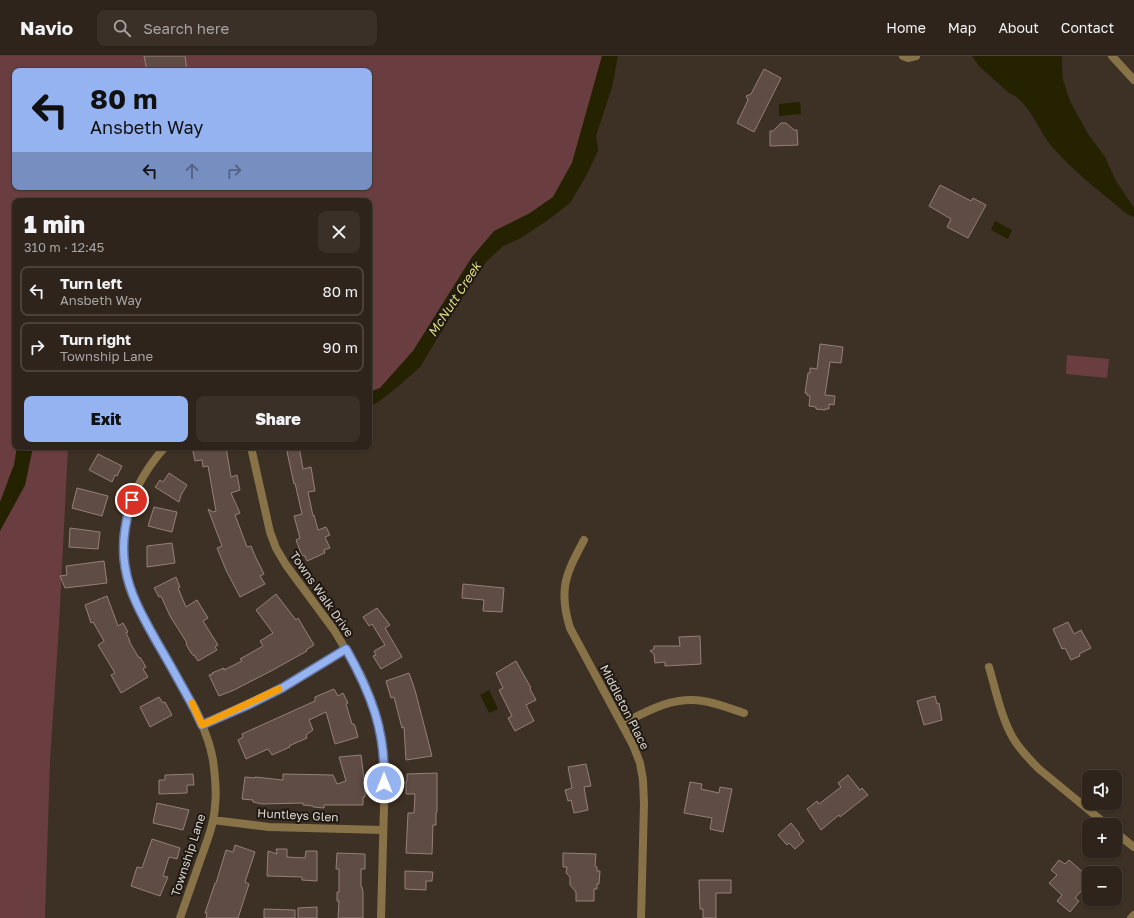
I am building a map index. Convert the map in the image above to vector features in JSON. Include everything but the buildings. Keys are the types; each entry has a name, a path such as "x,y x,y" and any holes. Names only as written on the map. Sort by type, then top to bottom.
{"street":[{"path":"903,56 908,58 916,56"},
{"path":"1112,56 1134,80"},
{"name":"Township Lane","path":"161,450 141,478 126,520 123,543 124,566 129,586 138,607 195,710 202,725 213,760 216,806 210,833 180,918"},
{"name":"Towns Walk Drive","path":"252,450 270,532 276,548 286,565 334,630 346,649 361,675 379,724 385,768 381,918"},
{"name":"Middleton Place","path":"584,540 568,571 564,586 566,613 570,628 633,745 640,763 643,780 644,804 641,918"},
{"path":"202,725 282,688 346,649"},
{"path":"989,667 1006,723 1014,739 1039,769 1098,818"},
{"path":"622,724 654,708 682,700 704,701 744,713"},
{"name":"Huntleys Glen","path":"213,820 269,827 383,830"},
{"path":"1122,838 1134,847"}],"shaded area":[{"path":"0,56 602,56 572,163 553,197 472,257 413,351 380,388 372,391 372,198 12,198 12,450 16,450 14,465 8,480 7,518 25,485 32,450 68,450 59,626 50,760 45,918 0,918"},
{"path":"1067,355 1109,359 1107,378 1066,374"}],"water":[{"name":"McNutt Creek","path":"602,56 618,56 612,87 596,136 598,151 586,176 570,203 521,238 503,246 487,261 469,286 420,367 377,403 372,404 372,391 380,388 413,351 472,257 494,231 530,213 553,197 572,163"},
{"path":"972,56 1062,56 1063,80 1070,101 1088,134 1105,157 1116,181 1134,208 1134,217 1127,214 1098,191 1062,158 1049,142 1022,102 1009,93 979,66"},
{"path":"800,102 801,114 779,116 779,104"},
{"path":"995,221 1012,230 1008,239 991,230"},
{"path":"16,450 32,450 25,485 0,531 0,502 14,465"},
{"path":"489,690 498,709 489,713 480,695"}],"slow traffic":[{"path":"192,703 202,725 248,705 279,689"}],"route":[{"path":"132,500 126,520 123,543 124,566 129,586 138,607 202,725 282,688 304,676 346,649 361,675 379,724 385,768 384,783"}]}
